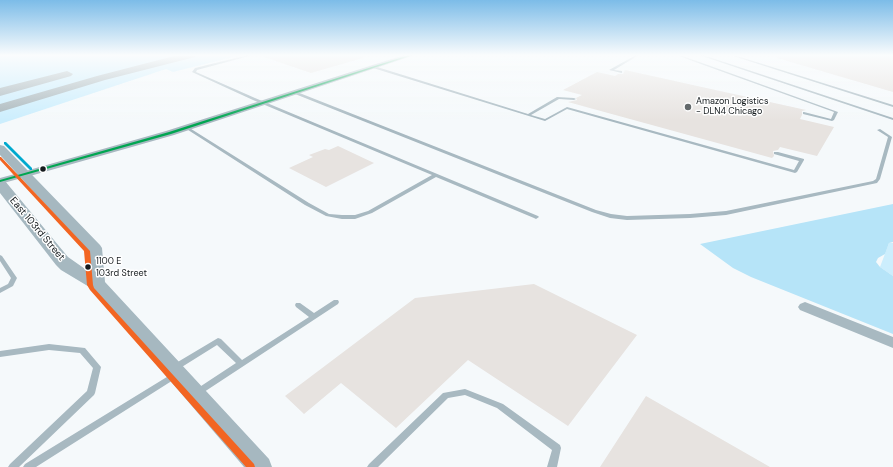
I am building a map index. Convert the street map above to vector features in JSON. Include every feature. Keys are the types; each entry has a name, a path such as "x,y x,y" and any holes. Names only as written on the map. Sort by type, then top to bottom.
{"highway":[{"path":"0,92 57,77"},
{"path":"0,108 106,77"}],"main road":[{"path":"0,148 94,248 97,284"},
{"name":"East 103rd Street","path":"0,183 67,266 97,284 260,467"}],"street":[{"path":"0,183 26,174 187,128 345,77"},
{"path":"805,307 893,343"}],"lane":[{"path":"205,77 536,217"},
{"path":"405,77 545,120 567,108 795,172 802,160 776,153"},
{"path":"737,77 836,112 832,120 804,113"},
{"path":"766,77 893,119"},
{"path":"800,77 893,106"},
{"path":"296,93 594,211 610,216 627,218 690,216 726,212 875,182 878,179 890,138 879,130"},
{"path":"528,115 558,98 574,99"},
{"path":"187,128 307,204 328,215 355,217 370,212 435,175"},
{"path":"0,257 14,278 11,285 0,291"},
{"path":"195,394 336,302"},
{"path":"298,305 314,317"},
{"path":"28,467 175,371 218,341 241,364"},
{"path":"0,354 49,346 82,350 97,367 91,393 13,467"},
{"path":"372,467 446,395 465,392 500,406 557,448 552,467"}],"shaded area":[{"path":"0,77 142,77 0,124"},
{"path":"893,204 893,242 889,243 885,254 878,258 876,262 880,267 893,276 893,334 751,277 733,268 700,244"},
{"path":"889,243 893,243 893,276 880,267"}],"building":[{"name":"Amazon Logistics - DLN4 Chicago","path":"588,77 656,77 806,110 802,111 800,119 834,127 817,156 780,147 778,150 773,151 774,156 772,158 568,102 577,100 576,98 582,95 563,90"},
{"path":"841,77 893,77 893,92"},
{"path":"338,146 374,163 326,187 289,168 313,157 309,155"},
{"path":"534,284 637,335 568,426 468,360 396,428 341,383 304,414 285,396 415,298"},
{"path":"646,396 770,467 600,467"}],"transit line":[{"path":"0,181 170,133 344,77"},
{"path":"5,143 31,169"},
{"path":"0,158 87,251 90,285 92,289 251,467"}],"place":[{"name":"Amazon Logistics - DLN4 Chicago","path":"688,107"},
{"name":"1100 E 103rd Street","path":"88,267"}]}
